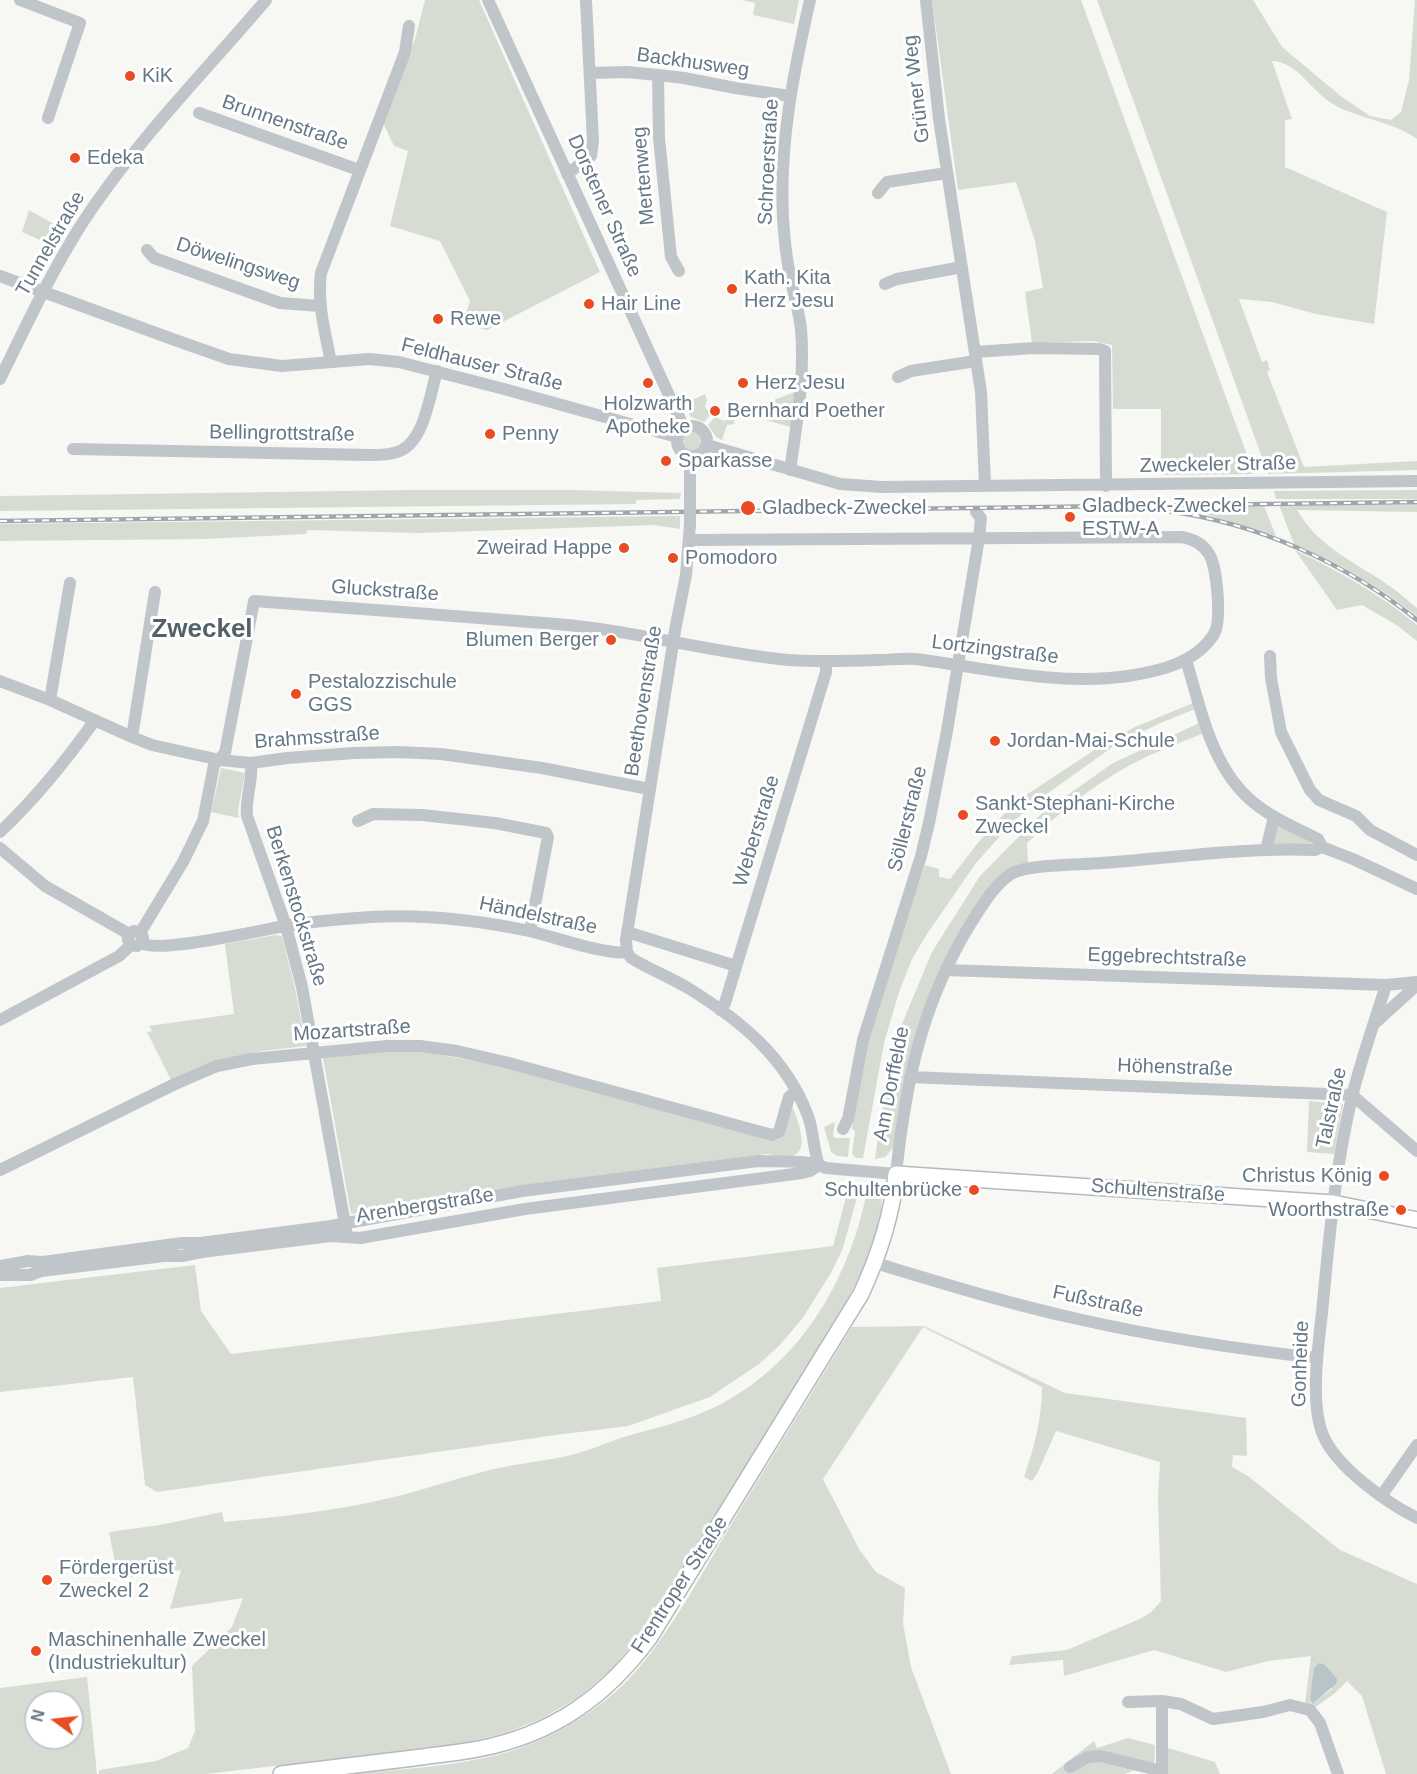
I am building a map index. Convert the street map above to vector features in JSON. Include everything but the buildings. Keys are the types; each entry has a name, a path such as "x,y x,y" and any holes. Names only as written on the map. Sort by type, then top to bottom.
{"main road":[{"name":"Schultenstraße","path":"889,1174 1333,1203 1417,1220"},
{"name":"Frentroper Straße","path":"281,1774 477,1749 506,1742 544,1728 572,1713 604,1689 650,1637 881,1265 891,1212 889,1174"}],"street":[{"path":"20,0 80,23 48,118"},
{"name":"Tunnelstraße","path":"0,379 83,222 164,114 266,0"},
{"name":"Dorstener Straße","path":"488,0 680,432"},
{"path":"567,174 591,156 594,141 586,0"},
{"name":"Schroerstraße","path":"790,470 802,363 800,320 790,275 783,215 783,177 790,96 810,0"},
{"name":"Grüner Weg","path":"926,0 939,118 981,392 985,485"},
{"name":"Brunnenstraße","path":"331,362 320,306 321,273 405,52 409,26"},
{"name":"Backhusweg","path":"590,73 627,72 658,75 790,96"},
{"name":"Mertenweg","path":"658,75 659,138 671,257 679,271"},
{"name":"Brunnenstraße","path":"199,113 359,170"},
{"path":"878,193 888,182 947,173"},
{"name":"Döwelingsweg","path":"147,250 154,258 280,303 320,306"},
{"path":"885,285 897,279 962,267"},
{"name":"Feldhauser Straße","path":"0,276 229,359 282,366 369,359 399,362 680,432"},
{"path":"897,377 911,371 976,356 1067,348 1105,351 1106,486"},
{"name":"Bellingrottstraße","path":"73,449 369,455 392,453 405,448 419,431 437,371"},
{"path":"693,425 701,428 707,435 707,445 700,454 690,456 679,449 680,432 693,425"},
{"path":"707,445 790,470 858,486 985,485"},
{"name":"Beethovenstraße","path":"627,952 627,932 690,540 690,456"},
{"name":"Zweckeler Straße","path":"985,485 1106,486 1417,481"},
{"name":"Söllerstraße","path":"843,1129 848,1119 863,1040 921,856 929,823 947,731 979,538 981,518 976,512"},
{"name":"Lortzingstraße","path":"674,642 754,656 826,662 912,659 1015,675 1072,678 1124,676 1161,671 1186,660 1216,631 1219,622 1215,566 1211,556 1201,545 1189,538 1176,536 979,538"},
{"path":"690,540 979,538"},
{"path":"50,700 70,583"},
{"path":"132,737 155,592"},
{"name":"Gluckstraße","path":"220,760 225,753 254,601 579,626 674,642"},
{"path":"1270,656 1271,678 1281,732 1310,790 1319,800 1356,816 1370,830 1417,855"},
{"path":"1186,660 1221,766 1246,797 1274,817 1318,839 1322,847 1417,889"},
{"name":"Weberstraße","path":"720,1010 725,1003 825,672 826,662"},
{"name":"Brahmsstraße","path":"0,681 50,700 152,745 220,760 251,763 354,753 441,754 542,768 649,789"},
{"path":"0,832 42,790 95,720"},
{"path":"0,1020 119,956 135,939 183,862 203,821 214,765 220,760"},
{"name":"Berkenstockstraße","path":"251,763 247,816 286,926 302,987 347,1237"},
{"path":"358,821 373,814 422,815 495,823 546,832 548,837 530,931"},
{"path":"1266,850 1274,817"},
{"name":"Am Dorffelde","path":"889,1174 918,1043 930,1006 946,970 981,908 1001,882 1016,871 1266,850 1315,850 1322,847"},
{"name":"Händelstraße","path":"0,848 45,886 135,939 155,947 334,920 417,916 472,921 530,931 615,954 627,952 631,958 689,989 720,1010 765,1046 780,1064 808,1116 819,1165"},
{"path":"627,932 736,966"},
{"name":"Eggebrechtstraße","path":"946,970 1386,985"},
{"path":"1386,985 1417,983"},
{"path":"1374,1023 1417,983"},
{"name":"Talstraße","path":"1333,1203 1352,1095 1386,985"},
{"name":"Mozartstraße","path":"0,1170 217,1066 315,1051 420,1046 457,1051 544,1072 772,1135 779,1132 789,1097 796,1091"},
{"name":"Höhenstraße","path":"910,1077 1352,1095"},
{"path":"1352,1095 1417,1151"},
{"name":"Arenbergstraße","path":"0,1266 28,1260 43,1262 182,1243 201,1243 345,1223 522,1191 758,1161 819,1165 826,1168 889,1174"},
{"name":"Arenbergstraße","path":"0,1275 30,1275 41,1271 164,1256 182,1256 331,1236 360,1238 566,1203 802,1173 819,1165"},
{"name":"Gonheide","path":"1333,1203 1317,1358 1319,1420 1324,1436 1342,1464 1357,1478 1417,1518"},
{"name":"Fußstraße","path":"881,1265 996,1299 1080,1320 1241,1349 1317,1358"},
{"path":"1380,1494 1417,1445"},
{"path":"1128,1702 1162,1701 1181,1704 1213,1719 1263,1712 1290,1705 1310,1710 1320,1723 1338,1774"},
{"path":"1070,1767 1088,1757 1101,1756 1162,1773 1162,1701"}],"shaded area":[{"path":"425,0 479,0 600,272 487,330 463,323 470,301 440,241 390,226 408,151 394,146 383,123 415,39"},
{"path":"742,0 799,0 794,24 753,15 755,3"},
{"path":"932,0 1081,0 1254,474 1161,475 1161,409 1113,409 1112,345 1093,341 1032,343 1025,292 1043,288 1035,241 1016,182 958,190"},
{"path":"1097,0 1253,0 1282,47 1342,97 1370,116 1391,120 1401,112 1409,80 1415,0 1417,0 1417,139 1397,128 1352,113 1331,103 1289,66 1272,61 1292,119 1285,120 1285,167 1387,212 1374,324 1316,314 1272,302 1239,299 1262,362 1267,360 1270,370 1267,372 1304,467 1417,461 1417,470 1268,474"},
{"path":"29,210 61,228 56,241 42,241 22,232"},
{"path":"795,392 791,427 754,417 753,408"},
{"path":"705,394 707,400 705,407 711,414 704,422 691,417 684,404"},
{"path":"715,417 724,421 730,418 734,420 734,424 727,425 722,440 716,437 708,425"},
{"path":"692,432 698,435 701,441 698,447 692,450 686,447 683,441 686,435"},
{"path":"411,490 681,493 680,499 636,500 636,504 0,511 0,496"},
{"path":"1417,490 1417,499 1276,499 1274,491"},
{"path":"1417,504 1417,512 1297,510 1316,535 1339,554 1394,589 1417,608 1417,616 1358,576 1294,544 1279,505"},
{"path":"1264,506 1276,536 1211,516 1177,509 1177,507"},
{"path":"680,516 680,529 654,525 418,533 307,530 306,534 205,539 0,541 0,524"},
{"path":"1295,550 1358,584 1403,614 1417,625 1417,641 1398,626 1362,605 1337,610"},
{"path":"1193,703 1195,709 1158,724 1111,748 1030,806 976,863 912,959 899,992 884,1043 863,1158 856,1158 852,1154 855,1131 852,1129 859,1075 887,975 925,865 939,869 939,877 950,879 977,844 1014,803 1105,743 1135,727"},
{"path":"1199,723 1202,734 1148,756 1116,773 1076,801 1027,843 1028,863 1015,867 940,975 893,1148 885,1157 875,1159 880,1121 899,1031 932,952 980,876 1042,813 1113,763"},
{"path":"221,768 245,773 238,810 239,818 211,812"},
{"path":"1277,824 1315,844 1273,846"},
{"path":"276,935 282,936 306,1046 262,1051 214,1062 171,1080 147,1032 152,1031 149,1026 234,1014 225,944"},
{"path":"388,1051 419,1051 508,1067 772,1139 772,1142 773,1139 777,1140 781,1137 791,1103 802,1139 801,1146 799,1151 791,1156 766,1154 516,1186 351,1214 323,1058"},
{"path":"1309,1101 1343,1104 1334,1154 1307,1152"},
{"path":"835,1122 833,1135 835,1138 850,1138 848,1157 837,1156 831,1152 824,1127"},
{"path":"849,1186 860,1186 843,1248 831,1273 802,1319 779,1346 759,1364 710,1397 628,1426 157,1492 145,1485 133,1377 0,1392 0,1288 195,1265 201,1311 231,1354 661,1301 657,1268 833,1246"},
{"path":"868,1186 881,1196 880,1220 871,1250 838,1317 646,1627 612,1669 579,1697 541,1719 505,1733 460,1744 206,1774 99,1774 99,1770 156,1761 188,1748 195,1731 192,1666 232,1627 243,1598 170,1609 181,1570 118,1579 109,1532 160,1525 222,1512 224,1522 307,1513 369,1503 490,1470 578,1453 710,1410 750,1386 777,1364 800,1339 836,1283 850,1252"},
{"path":"924,1326 1065,1393 1246,1418 1247,1456 1233,1455 1232,1467 1248,1476 1340,1550 1417,1584 1417,1774 1386,1774 1362,1696 1347,1681 1313,1709 1305,1705 1311,1656 1268,1661 1226,1672 1154,1650 1064,1676 1063,1660 1009,1665 1012,1656 1067,1650 1142,1618 1161,1601 1158,1497 1160,1462 1056,1431 1032,1481 1024,1477 1037,1433 1042,1387 923,1327 823,1479 859,1549 876,1572 905,1588 903,1623 911,1667 951,1774 355,1774 450,1764 520,1748 568,1726 593,1710 616,1691 651,1653 677,1614 852,1327","holes":["1316,1665 1332,1689 1311,1704"]},
{"path":"1319,1663 1325,1665 1337,1679 1336,1684 1312,1704 1310,1699 1314,1668"},
{"path":"87,1677 97,1774 0,1774 0,1688"},
{"path":"1128,1738 1155,1745 1154,1774 1137,1769 1125,1774 1052,1774 1094,1741 1097,1748"},
{"path":"1168,1748 1215,1762 1220,1774 1168,1774"}],"railway":[{"path":"0,521 1417,502"},
{"path":"1165,511 1233,525 1298,548 1360,580 1417,620"}],"place":[{"name":"KiK","path":"130,76"},
{"name":"Edeka","path":"75,158"},
{"name":"Kath. Kita Herz Jesu","path":"732,289"},
{"name":"Hair Line","path":"589,304"},
{"name":"Rewe","path":"438,319"},
{"name":"Holzwarth Apotheke","path":"648,383"},
{"name":"Herz Jesu","path":"743,383"},
{"name":"Bernhard Poether","path":"715,411"},
{"name":"Penny","path":"490,434"},
{"name":"Sparkasse","path":"666,461"},
{"name":"Gladbeck-Zweckel","path":"748,508"},
{"name":"Gladbeck-Zweckel ESTW-A","path":"1070,517"},
{"name":"Zweirad Happe","path":"624,548"},
{"name":"Pomodoro","path":"673,558"},
{"name":"Blumen Berger","path":"611,640"},
{"name":"Pestalozzischule GGS","path":"296,694"},
{"name":"Jordan-Mai-Schule","path":"995,741"},
{"name":"Sankt-Stephani-Kirche Zweckel","path":"963,815"},
{"name":"Christus König","path":"1384,1176"},
{"name":"Schultenbrücke","path":"974,1190"},
{"name":"Woorthstraße","path":"1401,1210"},
{"name":"Fördergerüst Zweckel 2","path":"47,1580"},
{"name":"Maschinenhalle Zweckel (Industriekultur)","path":"36,1651"}],"district":[{"name":"Zweckel","path":"202,630"}]}
